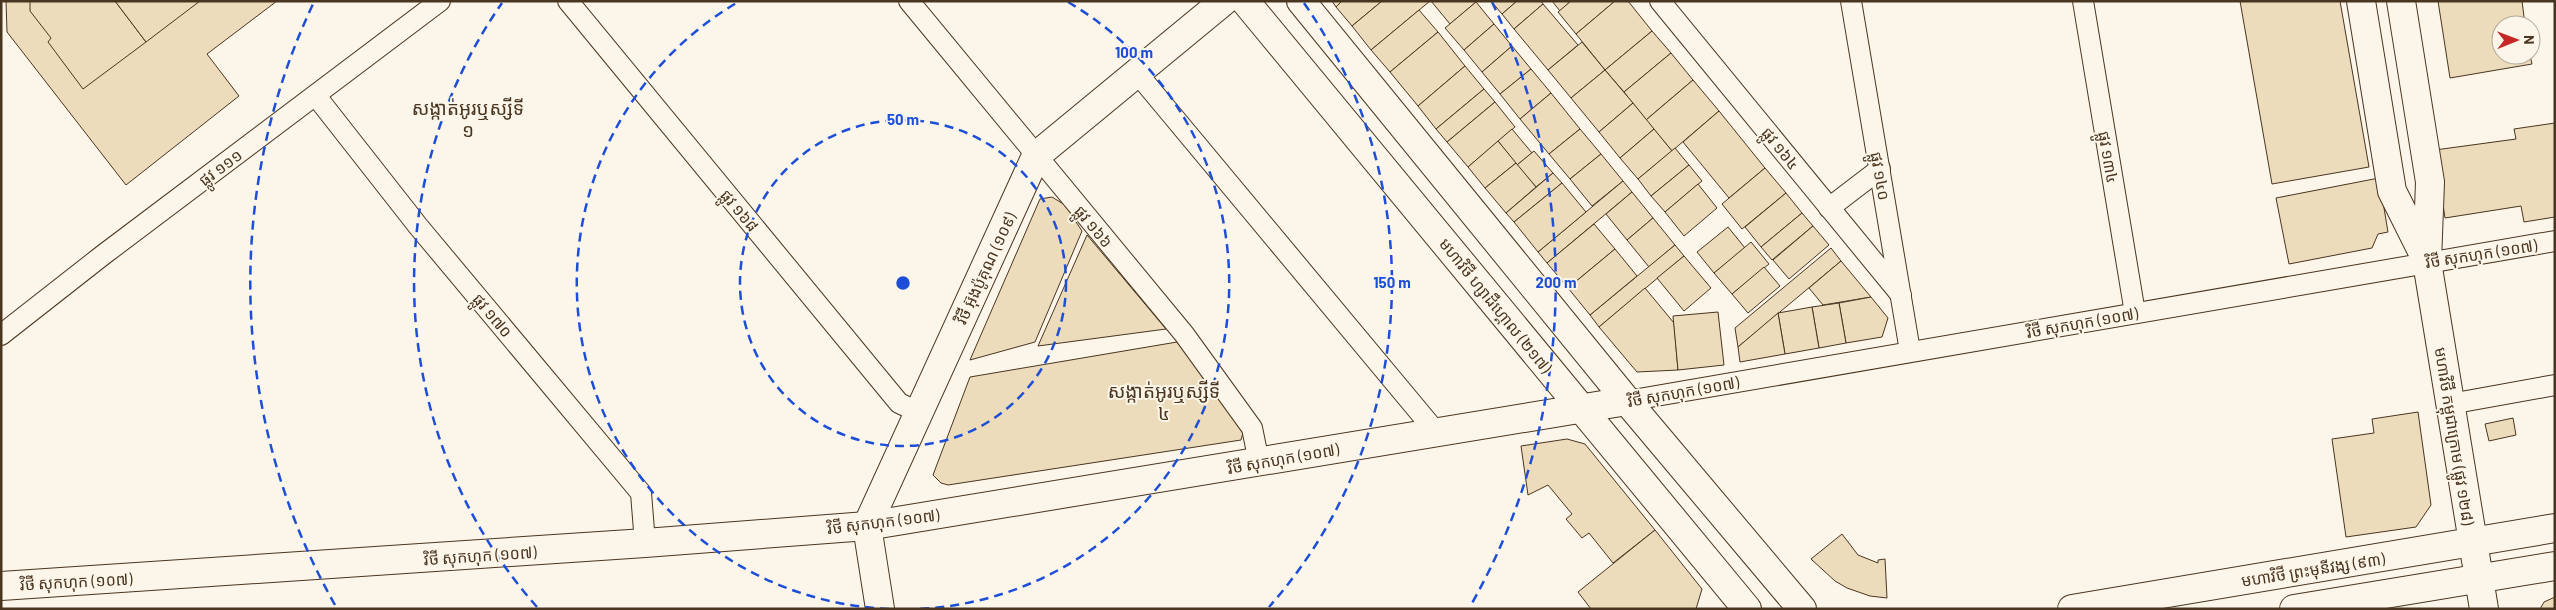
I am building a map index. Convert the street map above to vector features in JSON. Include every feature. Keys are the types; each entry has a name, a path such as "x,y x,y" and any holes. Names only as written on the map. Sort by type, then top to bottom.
{"main road":[{"name":"វិថី អ៊ុងប៉ូគុណ (១០៩)","path":"867,526 1036,156 1224,1"},
{"name":"មហាវិថី ហ្សាដឹហ្គោល (២១៧)","path":"1245,1 1747,609"},
{"path":"1301,1 1627,400 1802,609"},
{"name":"មហាវិថី កម្ពុជាក្រោម (ផ្លូវ ១២៨)","path":"2361,1 2392,191 2427,262"},
{"name":"មហាវិថី កម្ពុជាក្រោម (ផ្លូវ ១២៨)","path":"2401,1 2430,182 2427,262 2484,609"},
{"name":"វិថី សុកហុក (១០៧)","path":"1,586 645,543 867,526 1627,400"},
{"path":"867,526 880,609"},
{"name":"មហាវិថី ព្រះមុនីវង្ស (៩៣)","path":"2072,609 2555,528"},
{"path":"2294,609 2555,566"}],"street":[{"name":"ផ្លូវ ១១១","path":"1,335 103,254 316,96 440,1"},
{"name":"ផ្លូវ ១៦៨","path":"568,1 899,403 918,412"},
{"name":"ផ្លូវ ១៦៦","path":"909,1 1184,334 1252,428 1259,462"},
{"name":"ផ្លូវ ១៦៤","path":"1660,1 1901,295"},
{"name":"ផ្លូវ ១៤០","path":"1851,1 1910,351"},
{"name":"ផ្លូវ ១៣៤","path":"2083,1 2135,313"},
{"path":"1137,73 1436,432"},
{"name":"ផ្លូវ ១៧០","path":"316,96 418,226 641,493 645,543"},
{"path":"1830,208 1880,169"},
{"name":"វិថី សុកហុក (១០៧)","path":"1627,400 2555,241"},
{"path":"2450,404 2555,386"}],"building":[{"path":"6,1 277,1 207,54 239,96 126,185 7,32"},
{"path":"30,1 115,1 146,42 83,89 48,42 51,38 30,11"},
{"path":"115,1 200,1 146,42"},
{"path":"1332,1 1342,1 1336,7"},
{"path":"1342,1 1382,1 1352,26 1336,7"},
{"path":"1382,1 1430,1 1371,50 1352,26"},
{"path":"1431,1 1475,1 1476,2 1450,24"},
{"path":"1491,1 1517,1 1502,14"},
{"path":"1517,1 1541,1 1543,4 1514,29 1502,14"},
{"path":"1552,1 1571,1 1560,11"},
{"path":"1571,1 1615,1 1576,34 1558,12"},
{"path":"1615,1 1628,1 1652,31 1605,70 1576,34"},
{"path":"2240,1 2340,1 2369,167 2272,184"},
{"path":"2438,1 2522,1 2524,15 2491,15 2491,65 2526,65 2450,78"},
{"path":"1476,2 1494,24 1464,50 1445,28"},
{"path":"1543,4 1578,45 1548,70 1514,29"},
{"path":"1419,10 1438,32 1390,72 1371,50"},
{"path":"1494,24 1512,46 1482,72 1464,50"},
{"path":"1652,31 1671,53 1624,92 1605,70"},
{"path":"1438,32 1465,66 1418,106 1390,72"},
{"path":"1582,42 1605,70 1571,98 1548,70"},
{"path":"1512,46 1531,69 1500,94 1482,72"},
{"path":"1671,53 1693,80 1646,120 1624,92"},
{"path":"1465,66 1484,89 1436,129 1418,106"},
{"path":"1531,69 1551,93 1520,119 1500,94"},
{"path":"1605,70 1633,103 1599,132 1571,98"},
{"path":"1693,80 1719,111 1672,151 1646,120"},
{"path":"1484,89 1495,102 1447,142 1436,129"},
{"path":"1551,93 1580,129 1549,154 1520,119"},
{"path":"1495,102 1515,127 1468,167 1447,142"},
{"path":"1633,103 1654,129 1620,158 1599,132"},
{"path":"1719,111 1765,168 1729,198 1683,142"},
{"path":"2555,123 2555,217 2524,222 2521,206 2445,218 2435,150 2516,139 2514,129"},
{"path":"1512,129 1532,153 1517,165 1498,141"},
{"path":"1580,129 1601,154 1570,179 1549,154"},
{"path":"1654,129 1672,151 1638,179 1620,158"},
{"path":"1498,141 1516,163 1485,188 1468,167"},
{"path":"1675,148 1689,165 1651,196 1638,179"},
{"path":"1534,151 1553,173 1536,187 1517,165"},
{"path":"1601,154 1623,181 1592,206 1570,179"},
{"path":"1516,163 1536,187 1506,213 1485,188"},
{"path":"1689,165 1702,181 1665,212 1651,196"},
{"path":"1765,168 1786,193 1742,229 1722,204"},
{"path":"1553,173 1562,183 1514,222 1506,213"},
{"path":"2379,178 2388,232 2378,234 2372,248 2289,264 2276,198"},
{"path":"1623,181 1632,192 1547,263 1538,252"},
{"path":"1562,183 1586,212 1538,252 1514,222"},
{"path":"1698,184 1717,208 1684,236 1665,212"},
{"path":"1632,192 1653,218 1627,240 1606,214"},
{"path":"1786,193 1802,213 1761,247 1745,227"},
{"path":"1052,197 1065,205 1082,231 1035,342 970,360 1040,199"},
{"path":"1802,213 1813,226 1772,260 1761,247"},
{"path":"1653,218 1675,245 1649,267 1627,240"},
{"path":"1594,224 1615,249 1568,288 1547,263"},
{"path":"1813,226 1829,245 1789,279 1773,260"},
{"path":"1728,227 1745,248 1714,273 1697,252"},
{"path":"1087,235 1166,329 1038,346"},
{"path":"1751,242 1769,264 1732,294 1714,273"},
{"path":"1675,245 1684,256 1599,327 1590,315"},
{"path":"1831,248 1841,261 1738,347 1735,328"},
{"path":"1615,249 1637,276 1590,315 1568,288"},
{"path":"1684,256 1711,288 1684,311 1657,278"},
{"path":"1841,261 1871,297 1823,305 1809,288"},
{"path":"1764,267 1780,286 1748,313 1732,294"},
{"path":"1645,288 1674,323 1678,370 1637,372 1599,327"},
{"path":"1871,297 1888,318 1882,337 1846,343 1839,303"},
{"path":"1839,303 1846,343 1819,348 1812,307"},
{"path":"1812,307 1819,348 1785,354 1778,313"},
{"path":"1718,312 1724,365 1678,370 1673,316"},
{"path":"1778,313 1785,354 1740,362 1738,347"},
{"path":"1177,342 1244,429 1241,440 948,485 941,483 933,475 970,377"},
{"path":"2418,412 2431,505 2416,527 2346,537 2332,439 2374,433 2372,419"},
{"path":"2513,418 2516,435 2489,441 2485,424"},
{"path":"1567,439 1585,444 1655,530 1613,563 1589,533 1582,538 1566,519 1572,514 1548,485 1528,495 1521,446"},
{"path":"1655,530 1702,589 1696,609 1591,609 1578,592"},
{"path":"1842,534 1858,555 1878,563 1878,560 1885,559 1887,598 1870,596 1847,588 1835,581 1811,559"},
{"path":"2555,597 2555,609 2540,609 2544,602"}],"district":[{"name":"សង្កាត់អូរឬស្សីទី ១","path":"468,118"},
{"name":"សង្កាត់អូរឬស្សីទី ៤","path":"1164,401"}]}
